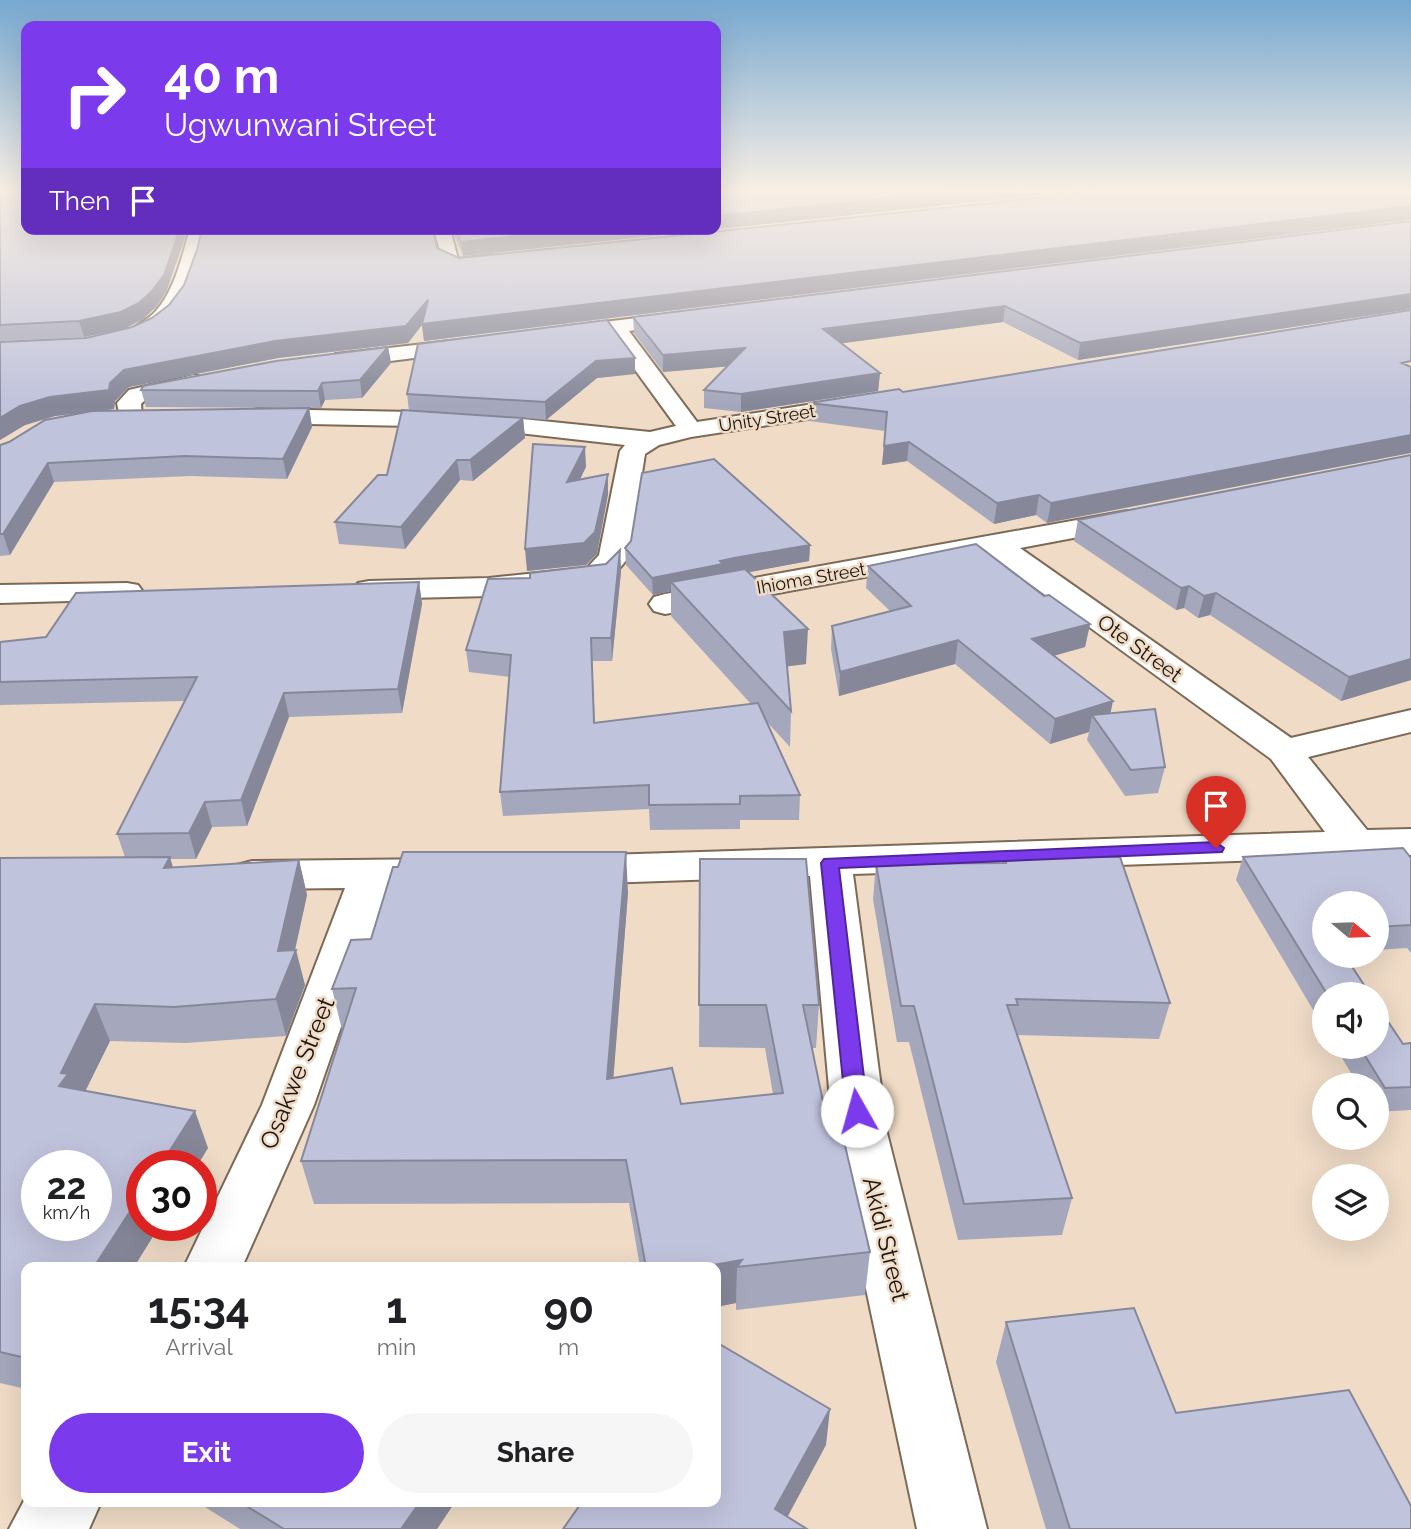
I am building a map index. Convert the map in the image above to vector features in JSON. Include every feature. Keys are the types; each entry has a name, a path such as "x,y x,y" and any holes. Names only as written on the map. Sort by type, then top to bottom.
{"street":[{"path":"124,337 144,332 166,312 190,261"},
{"path":"450,261 460,265 484,261"},
{"path":"548,335 711,315"},
{"path":"615,327 691,430"},
{"path":"320,363 494,342"},
{"path":"157,418 119,420 129,402 137,395 211,379"},
{"name":"Unity Street","path":"237,416 466,420 650,440 691,430 881,400"},
{"path":"342,591 489,587 596,576 614,557 633,451 650,440"},
{"name":"Ihioma Street","path":"665,604 1156,514"},
{"name":"Ote Street","path":"996,545 1284,751 1353,842"},
{"path":"0,594 155,592"},
{"path":"1284,751 1411,721"},
{"path":"538,871 1411,842"},
{"name":"Akidi Street","path":"830,863 860,1133 952,1529"},
{"path":"220,875 483,872"},
{"name":"Osakwe Street","path":"215,1262 288,1105 372,875"},
{"path":"44,1529 63,1507"}],"building":[{"path":"0,261 169,261 164,275 152,291 139,303 121,312 79,321 0,325"},
{"path":"193,261 947,261 422,324 428,300 406,326 275,341 124,370 110,383 109,390 50,397 20,406 0,418 0,342 86,338 132,327 152,318 169,305 184,285"},
{"path":"1084,261 1411,261 1411,294 1080,343 1005,306 823,329 880,373 741,394 704,390 745,348 663,355 633,317"},
{"path":"1411,310 1411,361 1402,363 1411,367 1411,435 1051,503 1039,495 997,503 909,442 884,446 887,412 809,403 899,389 903,392"},
{"path":"607,320 635,358 596,361 545,402 407,394 418,344"},
{"path":"388,347 360,380 322,383 318,391 141,390 143,386 276,361"},
{"path":"309,408 283,459 185,456 48,463 3,534 0,534 0,445 45,420 92,411"},
{"path":"402,410 523,418 470,460 457,460 401,527 335,522 378,475 387,475"},
{"path":"533,444 585,447 567,482 608,474 595,532 584,543 525,549"},
{"path":"1411,455 1411,659 1349,677 1216,593 1204,596 1189,586 1181,588 1078,520"},
{"path":"714,459 810,545 734,558 720,561 723,564 652,578 625,548 631,541 642,473"},
{"path":"976,544 1044,596 1049,595 1090,624 1032,639 1113,701 1055,719 958,640 840,672 832,626 911,606 868,566"},
{"path":"620,550 611,638 591,638 594,723 758,703 800,795 740,796 740,804 649,805 649,785 500,792 511,655 466,650 488,579 530,578 530,573 606,564"},
{"path":"745,569 808,629 784,632 791,711 671,582"},
{"path":"419,582 398,689 284,693 241,800 205,802 189,833 117,834 197,677 0,682 0,642 46,637 76,593"},
{"path":"1155,709 1165,767 1131,770 1092,715"},
{"path":"1403,848 1411,858 1411,925 1390,926 1390,891 1312,891 1312,968 1353,968 1362,982 1320,982 1243,857"},
{"path":"403,852 626,852 607,1079 672,1068 681,1104 783,1093 766,1005 699,1005 700,859 806,859 819,1005 803,1005 827,1121 839,1120 870,1252 737,1267 742,1260 721,1264 645,1262 626,1160 301,1161 356,988 332,989 351,940 371,939 393,867 398,867"},
{"path":"1004,854 1120,857 1170,1003 1016,999 1018,1005 1007,1005 1072,1198 964,1204 914,1006 901,1006 876,864 1006,863"},
{"path":"170,857 164,868 299,860 278,951 296,950 276,999 174,1007 95,1004 61,1073 68,1074 59,1086 195,1111 170,1150 126,1150 126,1218 112,1239 112,1150 21,1150 21,1241 111,1241 97,1262 21,1262 21,1357 0,1352 0,858"},
{"path":"1389,1023 1403,1044 1411,1043 1411,1087 1389,1088 1389,1073 1376,1073 1367,1059 1389,1059"},
{"path":"1134,1308 1176,1413 1349,1390 1411,1506 1411,1529 1070,1529 1006,1322"},
{"path":"721,1345 830,1409 775,1509 807,1529 563,1529 578,1507 721,1507"},
{"path":"248,1507 416,1507 401,1529 284,1529"}],"route":[{"path":"857,1111 830,863 1216,848"}]}
